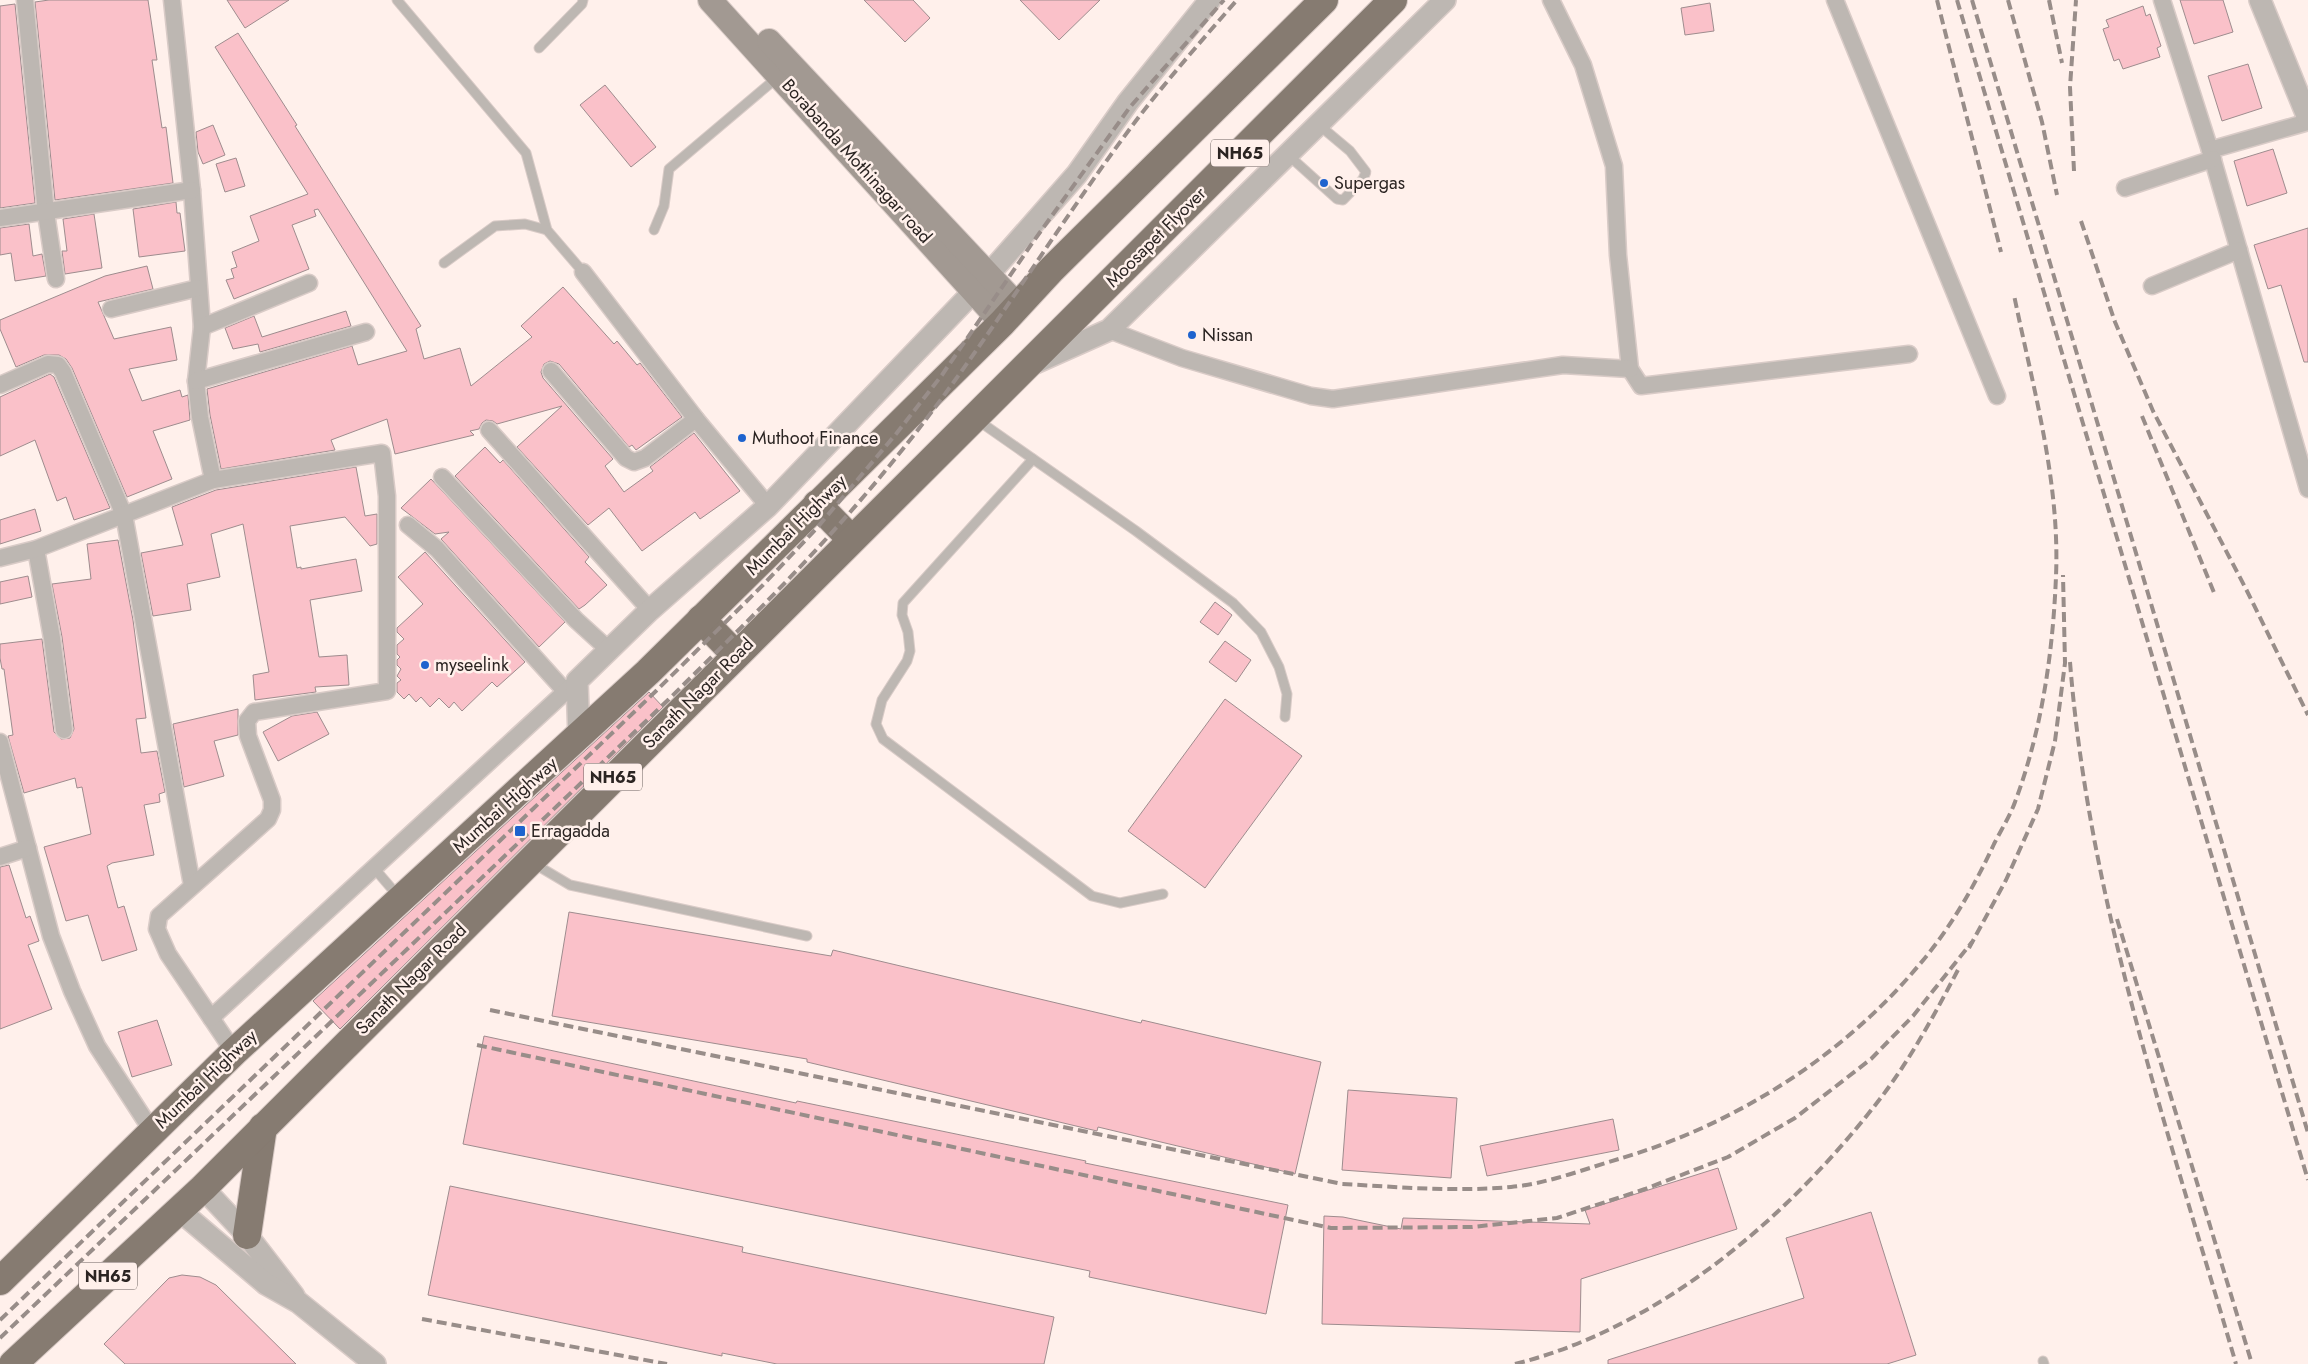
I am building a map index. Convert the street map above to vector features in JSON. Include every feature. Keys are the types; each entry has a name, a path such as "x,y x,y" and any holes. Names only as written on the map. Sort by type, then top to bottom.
{"highway":[{"name":"NH65","path":"1010,314 1052,269 1324,0"},
{"name":"Moosapet Flyover","path":"1024,368 1393,0"},
{"name":"Mumbai Highway","path":"0,1281 234,1052 579,738 1010,314"},
{"name":"Sanath Nagar Road","path":"203,1188 528,861 1024,368"},
{"path":"817,504 852,539"},
{"path":"701,619 736,655"},
{"path":"247,1235 263,1127"},
{"name":"NH65","path":"13,1364 203,1188"}],"main road":[{"name":"Borabanda Mothinagar road","path":"710,0 779,76 1010,314"},
{"path":"729,0 982,283"}],"street":[{"path":"25,0 46,213 56,279"},
{"path":"172,0 192,190 202,327 196,381 200,417 213,480"},
{"path":"211,1018 571,686 650,610 768,506 982,283 1077,174 1128,102 1209,0"},
{"path":"1024,368 1109,330 1286,154 1445,0"},
{"path":"1551,0 1583,65 1614,166 1618,255 1630,370 1641,386 1909,354"},
{"path":"1835,0 1997,396"},
{"path":"2162,0 2211,154 2308,489"},
{"path":"2125,188 2211,154 2308,120 2302,86 2260,0"},
{"path":"0,218 46,213 192,190"},
{"path":"2152,286 2239,250"},
{"path":"583,272 696,419 768,506"},
{"path":"202,327 309,283"},
{"path":"111,309 198,288"},
{"path":"1109,330 1182,358 1311,396 1333,399 1564,365 1630,370"},
{"path":"196,381 366,332"},
{"path":"0,385 48,364 58,366 63,372 124,515 192,885"},
{"path":"551,371 626,458 634,462 645,458 696,419"},
{"path":"489,430 650,610"},
{"path":"0,558 36,549 213,480 382,453 387,496 387,691 254,712 247,721 248,736 272,800 272,810 268,819 159,916 157,929 168,954 234,1052"},
{"path":"442,477 576,620 609,650"},
{"path":"408,525 437,549 571,686 579,738"},
{"path":"36,549 52,638 64,730"},
{"path":"0,742 4,778 28,848 51,936 72,991 97,1046 152,1131"},
{"path":"0,857 28,848"},
{"path":"203,1188 247,1235 298,1302"},
{"path":"178,1210 266,1284 298,1302 375,1364"}],"lane":[{"path":"397,0 526,153 547,230 583,272"},
{"path":"539,48 582,4 583,0"},
{"path":"654,230 664,206 669,169 779,76"},
{"path":"1286,154 1337,199 1343,200 1363,179 1366,172 1350,151 1319,124"},
{"path":"444,263 495,226 525,224 547,230"},
{"path":"974,418 1136,531 1238,609 1261,632 1279,667 1287,694 1285,718"},
{"path":"1033,458 902,603 902,615 908,632 910,650 907,661 882,700 876,724 883,739 1092,896 1120,903 1163,894"},
{"path":"528,861 570,884 807,936"},
{"path":"374,868 401,900"}],"building":[{"path":"49,0 148,0 157,60 152,60 162,128 166,127 173,183 55,200 35,2"},
{"path":"227,0 289,0 245,28"},
{"path":"864,0 913,0 930,18 905,42"},
{"path":"1020,0 1100,0 1059,40"},
{"path":"2180,0 2223,0 2233,32 2194,44"},
{"path":"1710,3 1714,31 1685,35 1681,8"},
{"path":"15,4 35,203 0,208 0,6"},
{"path":"2143,6 2146,16 2150,14 2161,46 2157,48 2160,57 2123,69 2119,59 2114,61 2103,29 2109,27 2106,20"},
{"path":"238,33 421,326 416,329 424,359 460,348 471,386 532,337 521,326 563,287 614,344 617,341 637,365 640,363 682,417 636,450 632,445 629,447 559,364 550,361 544,364 541,372 543,378 613,459 605,466 624,492 653,471 650,467 694,433 740,491 700,519 695,512 642,551 609,508 588,525 517,447 562,406 497,424 486,420 479,429 470,431 474,435 395,454 387,419 331,440 335,450 221,469 210,415 207,389 352,346 358,365 407,351 318,209 314,210 316,216 292,225 309,269 234,299 226,280 234,278 231,269 237,267 232,252 259,241 250,216 308,194 215,47"},
{"path":"2248,64 2262,108 2222,121 2208,76"},
{"path":"605,85 656,147 631,167 580,105"},
{"path":"213,125 225,155 203,164 198,152 196,132"},
{"path":"2273,149 2287,193 2247,206 2234,161"},
{"path":"236,158 245,186 225,192 216,164"},
{"path":"176,202 177,213 180,213 185,251 139,257 133,209"},
{"path":"94,214 102,268 65,274 62,251 67,251 63,219"},
{"path":"29,224 33,256 42,254 46,276 15,281 11,253 0,255 0,228"},
{"path":"2308,228 2308,362 2304,362 2281,285 2268,289 2254,245"},
{"path":"147,266 153,289 98,302 114,339 171,327 177,360 129,369 142,401 180,390 182,397 188,395 190,420 153,431 172,479 127,497 72,368 66,359 59,355 44,355 16,367 0,329 0,320 105,276"},
{"path":"346,311 351,326 260,352 258,344 233,349 225,328 254,316 262,337"},
{"path":"50,374 54,377 110,508 74,520 66,497 57,501 35,440 0,456 0,397"},
{"path":"485,447 500,463 503,460 589,557 585,562 607,585 579,609 455,476"},
{"path":"356,467 365,516 377,514 377,544 370,546 345,517 290,526 297,568 301,567 301,569 356,559 362,591 310,600 319,657 347,655 349,685 315,687 316,692 255,700 253,675 269,672 243,524 211,534 220,577 187,584 191,610 153,616 141,553 183,545 172,507 216,490"},
{"path":"431,479 565,622 539,647 441,539 449,532 435,534 401,508"},
{"path":"35,509 41,531 0,544 0,520"},
{"path":"118,540 133,620 146,718 136,719 141,753 157,751 165,792 159,794 160,802 144,805 154,855 112,863 107,866 118,908 124,906 137,950 102,961 88,915 66,921 44,847 91,834 82,787 77,788 75,778 24,793 8,736 13,735 4,669 2,669 0,658 0,644 42,639 54,732 61,739 70,738 74,729 62,637 52,584 91,579 87,544"},
{"path":"425,552 525,662 497,687 492,682 462,711 454,702 449,708 439,698 430,707 421,697 416,702 409,694 404,699 397,692 397,683 401,680 397,676 401,669 397,665 397,660 400,657 397,654 397,645 404,639 397,632 397,628 423,604 398,577"},
{"path":"28,576 32,597 0,604 0,582"},
{"path":"1215,602 1232,615 1218,635 1200,622"},
{"path":"1225,641 1251,660 1236,682 1209,662"},
{"path":"649,692 663,707 340,1029 313,1001"},
{"path":"1225,699 1302,756 1205,888 1128,831"},
{"path":"238,709 238,735 214,741 224,776 184,787 173,724"},
{"path":"317,712 329,734 278,761 263,732 292,716"},
{"path":"9,865 26,918 30,916 39,941 28,945 52,1009 0,1029 0,867"},
{"path":"569,912 831,956 833,950 1141,1023 1142,1020 1321,1062 1295,1174 1098,1127 1097,1131 807,1062 807,1059 552,1016"},
{"path":"157,1020 172,1065 132,1077 118,1032"},
{"path":"484,1036 796,1103 797,1101 1086,1161 1085,1163 1288,1205 1266,1314 1089,1277 1090,1271 463,1144"},
{"path":"1348,1090 1457,1098 1451,1178 1342,1170"},
{"path":"1613,1119 1619,1150 1487,1176 1480,1146"},
{"path":"1718,1168 1737,1229 1581,1279 1580,1332 1322,1324 1324,1216 1343,1217 1401,1229 1403,1218 1590,1224 1585,1210"},
{"path":"450,1186 743,1247 742,1252 1054,1317 1044,1364 777,1364 722,1353 722,1356 428,1295"},
{"path":"1871,1212 1916,1355 1887,1364 1608,1364 1608,1360 1804,1298 1786,1238"},
{"path":"182,1275 200,1277 216,1285 296,1364 125,1364 104,1344 169,1278"}],"railway":[{"path":"0,1320 656,691 763,585 816,529 896,434 942,375 1033,242 1130,107 1224,0"},
{"path":"0,1338 668,700 816,550 871,488 930,415 1075,205 1135,122 1172,75 1237,0"},
{"path":"1937,0 2001,252"},
{"path":"1957,0 2308,1180"},
{"path":"1972,0 2308,1133"},
{"path":"2008,0 2042,122 2057,195"},
{"path":"2049,0 2062,63"},
{"path":"2074,171 2070,87 2076,0"},
{"path":"2081,221 2115,322 2153,411 2246,589 2308,715"},
{"path":"490,1010 1342,1184 1448,1189 1524,1185 1553,1179 1622,1158 1664,1144 1706,1126 1746,1106 1785,1083 1857,1029 1889,998 1919,965 1961,907 2015,802 2039,719 2049,662 2056,576 2056,540 2054,505 2044,435 2014,295"},
{"path":"2142,416 2215,595"},
{"path":"1969,948 2006,880 2038,809 2055,741 2065,663 2063,575"},
{"path":"2070,662 2080,752 2095,841 2113,929 2159,1104 2236,1364"},
{"path":"2117,919 2252,1364"},
{"path":"477,1045 1331,1228 1472,1227 1557,1218 1645,1189 1728,1157 1795,1118 1871,1059 1913,1016 1972,942"},
{"path":"1515,1364 1570,1347 1622,1323 1672,1294 1720,1260 1766,1223 1808,1182 1883,1095 1914,1048 1960,966"},
{"path":"422,1319 667,1364"}],"place":[{"name":"Supergas","path":"1324,183"},
{"name":"Nissan","path":"1192,335"},
{"name":"Muthoot Finance","path":"742,438"},
{"name":"myseelink","path":"425,665"},
{"name":"Erragadda","path":"520,831"}]}
